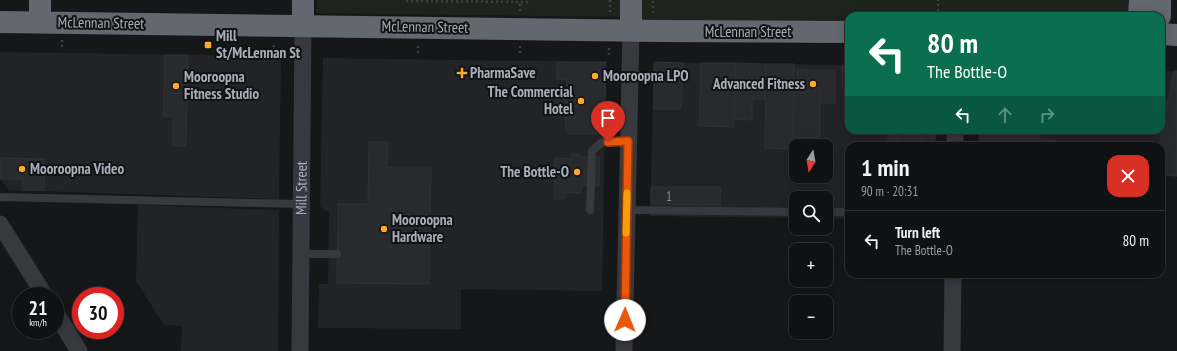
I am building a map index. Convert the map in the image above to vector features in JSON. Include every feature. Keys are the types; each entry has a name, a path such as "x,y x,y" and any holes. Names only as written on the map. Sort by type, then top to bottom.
{"highway":[{"path":"40,0 40,22"},
{"path":"303,0 303,26"},
{"path":"631,0 631,30"},
{"path":"1139,12 1140,0"},
{"path":"1160,0 1160,12"},
{"name":"McLennan Street","path":"0,22 845,32"},
{"path":"1165,34 1177,35"}],"street":[{"name":"Mill Street","path":"300,351 303,26"},
{"path":"624,351 631,30"},
{"path":"0,224 39,287"},
{"path":"952,351 953,278"},
{"path":"64,327 79,351"}],"lane":[{"path":"590,210 592,151 602,142 628,141"},
{"path":"0,197 301,204"},
{"path":"627,210 789,212"},
{"path":"833,212 845,212"},
{"path":"301,254 337,254"}],"path":[{"path":"938,0 938,12"},
{"path":"406,1 531,2"}],"shaded area":[{"path":"317,0 622,0 620,17 316,13"},
{"path":"640,0 1133,0 1132,12 845,12 845,22 639,20"},
{"path":"0,52 281,56 279,199 8,190 0,178"},
{"path":"323,58 606,62 602,291 461,289 461,329 318,328 319,284 328,284 329,211 325,211 320,206"},
{"path":"654,62 845,65 845,134 935,134 935,142 845,142 845,219 833,218 833,191 789,191 789,218 650,216"},
{"path":"1165,71 1174,71 1165,116"},
{"path":"981,134 1161,134 1160,142 981,142"},
{"path":"138,205 279,210 278,351 181,351 182,326 164,325 136,281"}],"building":[{"name":"Mooroopna Fitness Studio","path":"165,55 188,55 186,146 173,146 173,117 163,117"},
{"name":"The Commercial Hotel","path":"557,62 606,62 604,134 567,134 564,109 556,109 556,93 567,93 567,80 557,79"},
{"path":"654,62 683,63 681,109 654,109"},
{"path":"701,63 735,63 734,127 699,126"},
{"path":"735,63 766,64 765,99 752,99 752,120 734,119"},
{"path":"766,64 794,64 793,139 789,139 789,149 765,148"},
{"path":"842,65 845,65 845,88 842,88"},
{"path":"797,70 835,70 835,103 820,103 820,92 797,92"},
{"path":"1174,71 1177,71 1177,176 1165,175 1165,142 1160,142 1161,134 1165,134 1165,116"},
{"path":"794,92 820,92 820,138 793,137"},
{"path":"888,134 898,134 898,142 888,142"},
{"path":"898,134 922,134 922,142 898,142"},
{"path":"922,134 935,134 935,142 922,142"},
{"path":"979,134 1040,134 1040,140 1056,140 1056,142 979,142"},
{"name":"Mooroopna Hardware","path":"369,142 388,142 387,167 431,167 429,284 337,283 338,204 368,204"},
{"name":"The Bottle-O","path":"572,154 579,154 579,157 600,157 599,186 582,185 581,193 565,192 564,199 554,199 555,158 572,159"},
{"name":"Mooroopna Video","path":"0,158 45,159 44,190 22,190 22,179 0,179"},
{"path":"651,187 721,187 720,205 651,204"}],"slow traffic":[{"path":"626,233 627,193"}],"place":[{"name":"Mill St/McLennan St","path":"208,45"},
{"name":"PharmaSave","path":"462,73"},
{"name":"Mooroopna LPO","path":"595,76"},
{"name":"Advanced Fitness","path":"813,84"},
{"name":"Mooroopna Fitness Studio","path":"176,86"},
{"name":"The Commercial Hotel","path":"581,101"},
{"name":"Mooroopna Video","path":"22,169"},
{"name":"The Bottle-O","path":"577,172"},
{"name":"Mooroopna Hardware","path":"384,229"}],"route":[{"path":"608,142 628,141 625,320"}]}
